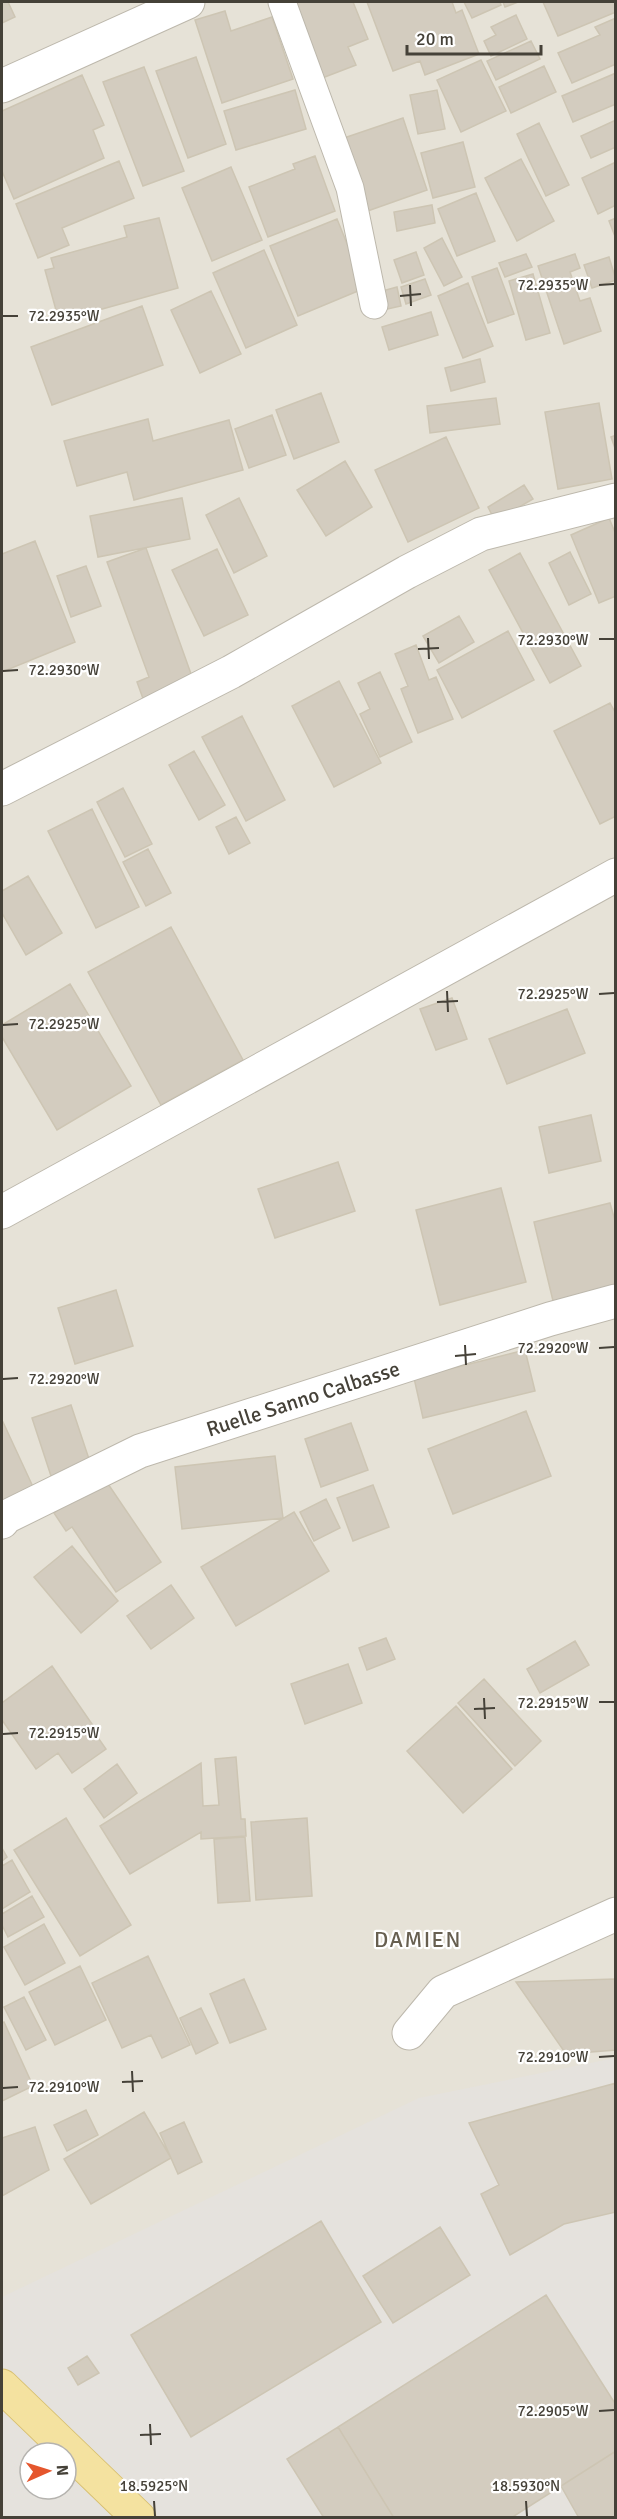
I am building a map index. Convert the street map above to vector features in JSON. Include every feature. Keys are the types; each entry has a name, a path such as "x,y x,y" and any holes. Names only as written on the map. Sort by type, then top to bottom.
{"main road":[{"path":"2,2386 140,2517"}],"street":[{"path":"2,86 188,2"},
{"path":"2,789 231,672 407,572 481,534 615,500"},
{"path":"2,1212 615,875"},
{"name":"Ruelle Sanno Calbasse","path":"2,1522 6,1517 140,1451 550,1319 615,1301"},
{"path":"409,2032 443,1992 615,1914"}],"lane":[{"path":"282,2 350,188 374,305"}],"shaded area":[{"path":"2,2 615,2 615,2517 2,2319"},
{"path":"615,2058 615,2517 2,2518 2,2297 419,2098"}],"building":[{"path":"2,2 8,2 15,17 2,23"},
{"path":"286,2 353,2 368,39 348,47 356,65 317,80"},
{"path":"367,2 452,2 456,13 462,10 479,54 425,75 420,61 393,71"},
{"path":"464,2 500,2 501,5 472,18"},
{"path":"503,2 518,2 505,7"},
{"path":"543,2 616,2 616,12 558,36"},
{"path":"225,11 231,31 272,17 293,79 222,103 195,20"},
{"path":"516,15 527,39 491,56 484,41 496,35 491,27"},
{"path":"616,18 616,64 572,83 558,53 600,35 595,27"},
{"path":"531,41 540,59 496,80 487,61"},
{"path":"196,57 226,144 188,158 156,71"},
{"path":"481,60 506,111 461,132 437,80"},
{"path":"544,66 556,92 511,113 499,87"},
{"path":"144,67 184,171 143,186 103,82"},
{"path":"616,73 616,104 573,122 562,96"},
{"path":"82,75 104,125 93,130 104,158 14,199 2,171 2,111"},
{"path":"295,90 306,129 236,150 224,111"},
{"path":"437,90 445,129 418,134 410,95"},
{"path":"403,118 427,190 362,213 338,140"},
{"path":"616,120 616,147 591,158 581,136"},
{"path":"539,123 569,185 546,196 517,134"},
{"path":"463,142 475,187 433,198 421,153"},
{"path":"315,156 335,211 268,237 249,187 295,169 293,164"},
{"path":"521,159 554,221 517,241 485,178"},
{"path":"119,161 134,198 62,228 69,245 38,258 16,204"},
{"path":"616,162 616,205 598,214 582,178"},
{"path":"231,167 262,240 212,261 182,188"},
{"path":"476,193 495,241 457,256 438,209"},
{"path":"432,205 435,223 397,231 394,212"},
{"path":"159,218 178,288 59,321 45,270 54,268 51,258 127,237 124,226"},
{"path":"616,218 616,239 609,221"},
{"path":"337,219 365,288 298,316 270,246"},
{"path":"442,238 462,277 444,286 424,248"},
{"path":"264,250 297,325 246,348 213,273"},
{"path":"416,252 424,275 402,283 394,260"},
{"path":"526,254 532,267 505,277 499,263"},
{"path":"575,254 580,268 570,272 580,301 590,298 601,331 564,344 538,266"},
{"path":"609,257 616,280 592,288 584,265"},
{"path":"497,268 514,314 488,323 472,277"},
{"path":"533,274 550,333 526,340 509,281"},
{"path":"425,279 431,295 406,304 401,287"},
{"path":"468,283 493,346 463,358 438,296"},
{"path":"397,287 401,306 378,311 375,293"},
{"path":"211,291 241,354 200,373 171,310"},
{"path":"142,306 163,365 52,405 31,347"},
{"path":"431,312 438,335 389,350 382,327"},
{"path":"480,359 485,382 451,391 445,368"},
{"path":"321,393 339,442 294,459 276,410"},
{"path":"496,398 500,424 430,433 427,406"},
{"path":"599,403 612,479 558,489 545,412"},
{"path":"272,415 286,455 249,468 235,429"},
{"path":"148,419 153,441 229,420 243,470 134,500 127,472 77,486 64,441"},
{"path":"616,435 616,451 611,437"},
{"path":"446,437 479,508 408,542 375,470"},
{"path":"345,461 372,507 326,536 297,490"},
{"path":"524,485 533,499 495,521 488,507"},
{"path":"182,498 190,539 98,557 90,516"},
{"path":"239,498 267,556 234,573 206,515"},
{"path":"609,518 616,535 616,596 599,603 571,535"},
{"path":"35,541 75,642 2,672 2,554"},
{"path":"146,548 195,685 145,704 137,682 149,677 107,562"},
{"path":"217,549 248,615 204,636 172,570"},
{"path":"570,552 591,594 569,605 549,563"},
{"path":"520,553 581,666 550,683 489,570"},
{"path":"86,566 101,606 71,617 57,576"},
{"path":"459,616 474,642 439,663 423,636"},
{"path":"508,631 534,680 462,718 437,670"},
{"path":"416,645 429,680 436,677 453,719 418,733 401,689 408,686 395,654"},
{"path":"380,672 412,742 380,757 360,714 370,709 358,683"},
{"path":"339,681 381,763 334,787 292,706"},
{"path":"610,703 616,714 616,816 600,824 554,731"},
{"path":"242,716 285,800 246,821 202,737"},
{"path":"194,751 225,805 199,820 169,765"},
{"path":"123,788 152,844 125,857 97,802"},
{"path":"92,809 139,907 96,928 48,831"},
{"path":"236,817 250,843 229,854 216,827"},
{"path":"148,849 171,893 146,906 123,862"},
{"path":"28,876 62,933 26,955 2,913 2,891"},
{"path":"171,927 243,1060 161,1105 88,972"},
{"path":"70,984 131,1086 57,1130 2,1037 2,1025"},
{"path":"452,998 467,1039 436,1050 420,1009"},
{"path":"567,1009 585,1053 507,1084 489,1039"},
{"path":"591,1115 601,1161 549,1173 539,1127"},
{"path":"338,1162 355,1211 275,1238 258,1189"},
{"path":"501,1188 526,1282 440,1305 416,1210"},
{"path":"610,1203 616,1224 616,1289 554,1305 534,1222"},
{"path":"116,1290 133,1346 75,1364 58,1308"},
{"path":"525,1350 535,1391 423,1418 414,1378"},
{"path":"71,1405 92,1468 53,1482 32,1418"},
{"path":"526,1411 551,1476 453,1514 428,1449"},
{"path":"2,1423 34,1489 2,1517"},
{"path":"351,1423 368,1470 321,1487 305,1439"},
{"path":"275,1456 283,1518 182,1529 175,1467"},
{"path":"104,1478 161,1562 116,1592 72,1527 66,1531 54,1513"},
{"path":"373,1485 389,1527 353,1541 337,1498"},
{"path":"326,1499 340,1528 314,1541 300,1512"},
{"path":"294,1512 329,1571 236,1626 201,1567"},
{"path":"72,1546 118,1601 81,1633 34,1577"},
{"path":"171,1585 194,1618 151,1649 127,1616"},
{"path":"386,1638 395,1659 367,1670 359,1648"},
{"path":"575,1641 589,1665 540,1693 527,1669"},
{"path":"348,1664 362,1703 305,1724 291,1684"},
{"path":"52,1666 94,1727 92,1729 106,1749 72,1773 58,1753 36,1769 2,1720 2,1703"},
{"path":"484,1679 541,1741 515,1766 458,1703"},
{"path":"456,1706 512,1769 463,1813 407,1751"},
{"path":"236,1757 241,1819 245,1819 246,1836 201,1839 201,1832 130,1874 100,1826 201,1763 203,1806 219,1805 215,1759"},
{"path":"117,1764 137,1793 104,1818 84,1789"},
{"path":"66,1818 131,1925 80,1956 14,1850"},
{"path":"307,1818 312,1896 256,1900 251,1822"},
{"path":"245,1837 250,1901 218,1903 214,1839"},
{"path":"2,1848 7,1857 2,1861"},
{"path":"12,1860 30,1892 2,1909 2,1866"},
{"path":"32,1896 44,1917 8,1937 2,1925 2,1914"},
{"path":"44,1924 65,1963 25,1985 4,1947"},
{"path":"148,1956 190,2045 162,2058 151,2035 122,2048 92,1983"},
{"path":"80,1966 106,2020 55,2045 29,1992"},
{"path":"244,1979 266,2029 230,2043 210,1994"},
{"path":"615,1979 616,2050 566,2054 516,1982"},
{"path":"24,1997 46,2040 26,2050 4,2007"},
{"path":"201,2008 218,2043 196,2054 180,2018"},
{"path":"4,2022 33,2086 2,2101 2,2023"},
{"path":"616,2083 616,2212 564,2224 510,2255 481,2194 499,2185 469,2123"},
{"path":"86,2110 98,2135 67,2151 54,2125"},
{"path":"144,2112 171,2158 91,2204 64,2159"},
{"path":"184,2122 202,2162 178,2174 160,2133"},
{"path":"35,2127 49,2170 2,2196 2,2138"},
{"path":"321,2221 381,2322 191,2437 131,2335"},
{"path":"440,2227 470,2275 393,2323 363,2276"},
{"path":"546,2295 616,2405 616,2451 511,2518 394,2518 338,2427"},
{"path":"87,2356 99,2373 78,2385 68,2368"},
{"path":"338,2427 394,2518 324,2518 287,2459"},
{"path":"616,2451 616,2518 579,2518 561,2486"}],"district":[{"name":"DAMIEN","path":"418,1939"}]}
